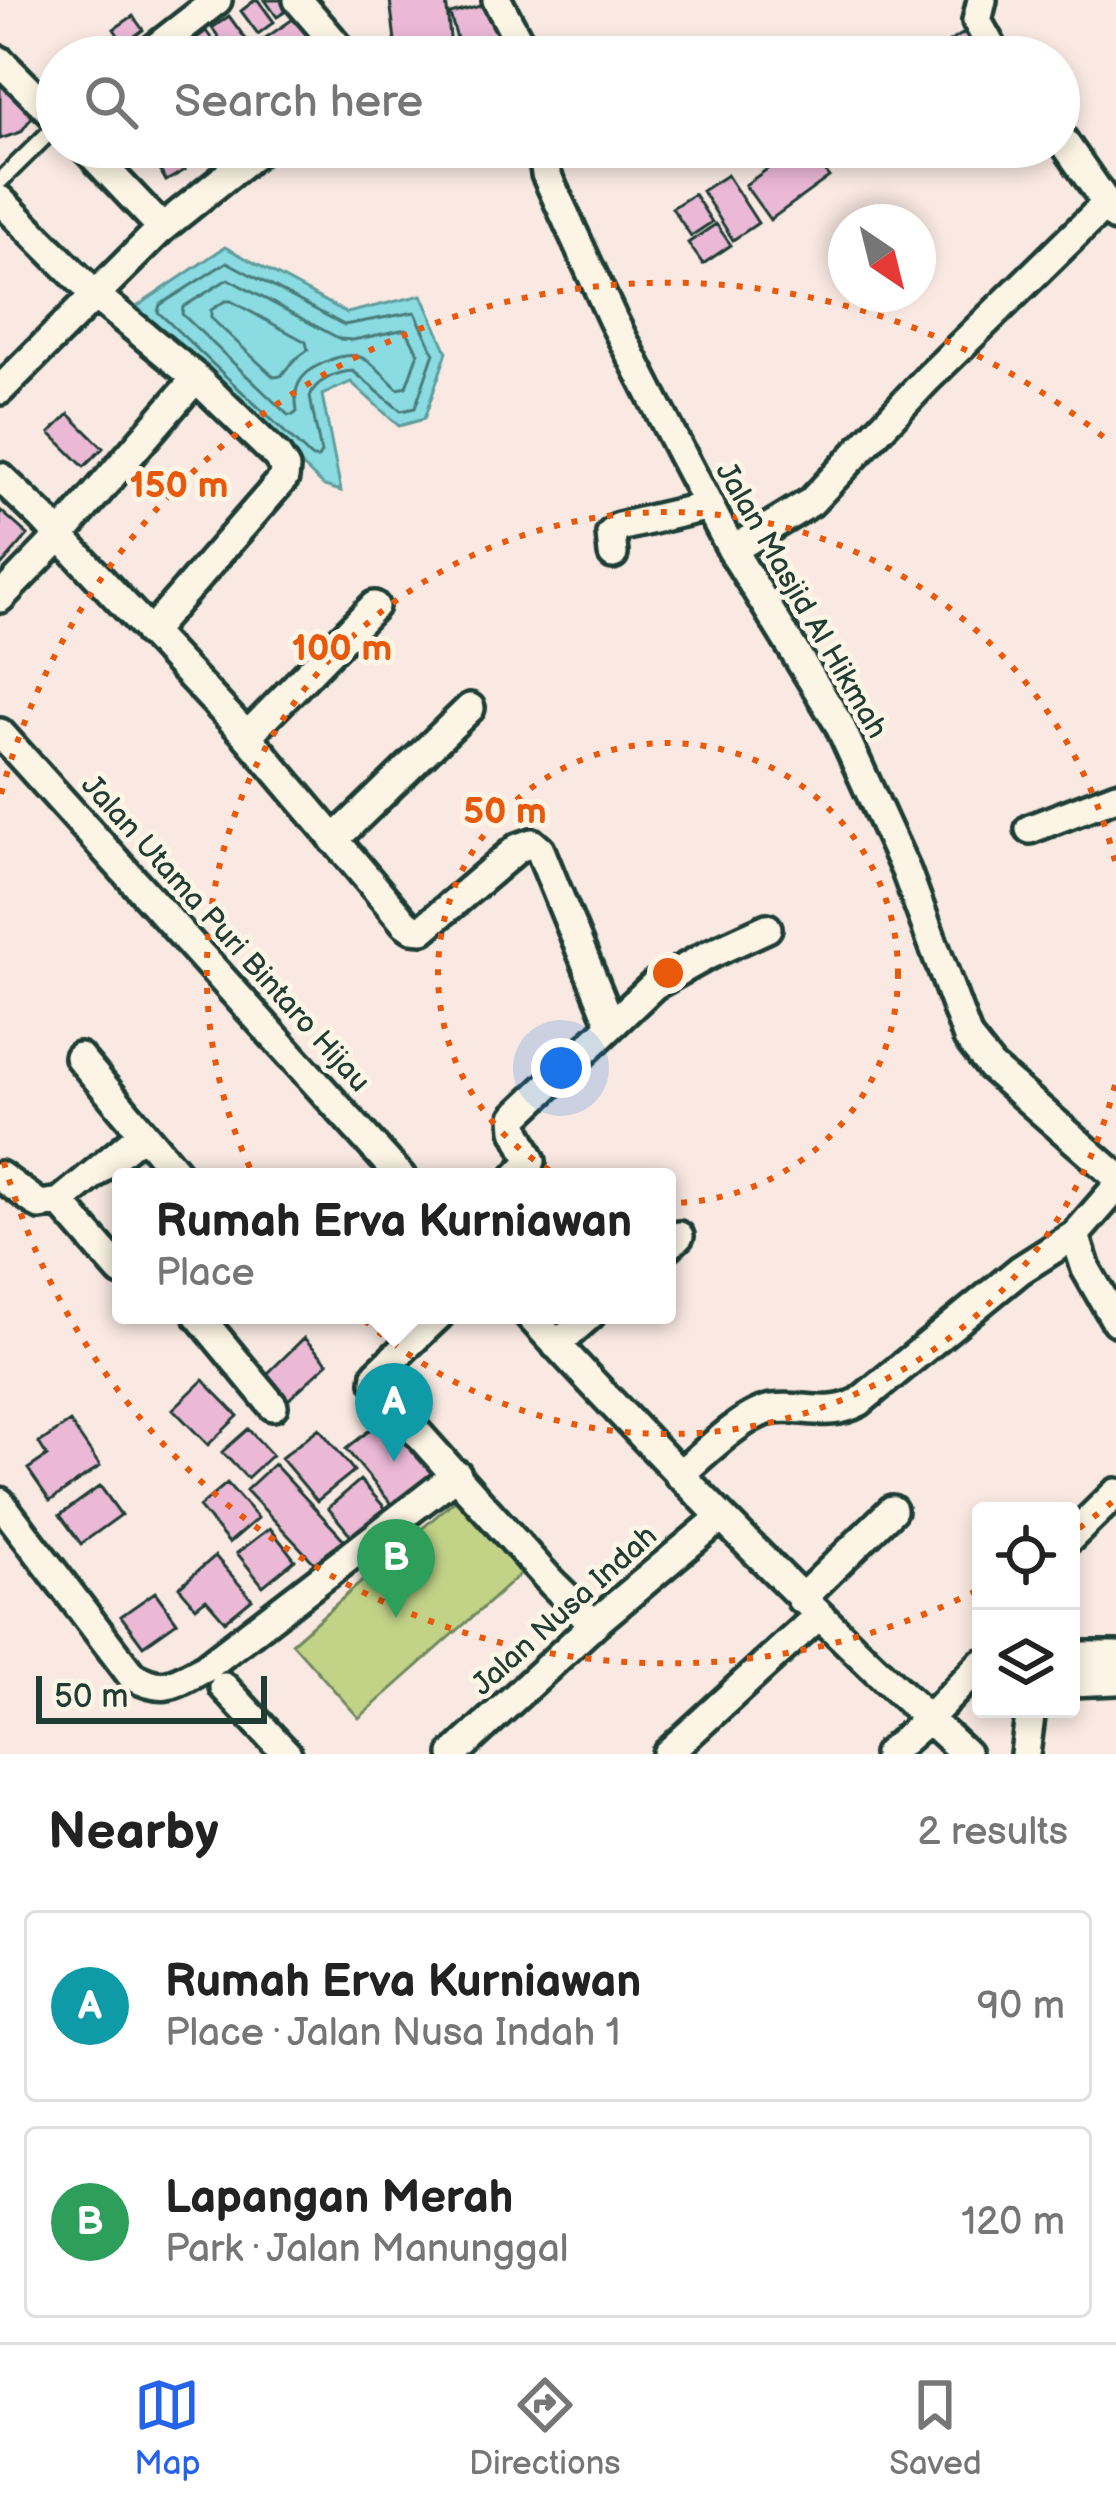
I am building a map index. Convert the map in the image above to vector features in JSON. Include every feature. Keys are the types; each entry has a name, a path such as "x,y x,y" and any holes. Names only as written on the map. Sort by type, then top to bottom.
{"street":[{"path":"171,36 218,0"},
{"path":"298,0 328,36"},
{"path":"497,0 516,36"},
{"path":"982,0 977,21 985,36"},
{"path":"0,61 36,100"},
{"path":"732,550 811,502 927,379 1111,210 1080,165"},
{"path":"105,168 162,228"},
{"path":"0,390 162,228 237,168"},
{"name":"Jalan Masjid Al Hikmah","path":"545,168 613,320 732,550 839,724 906,871 974,1048 1116,1176"},
{"path":"0,200 94,295 196,378 284,468 284,478 149,633"},
{"path":"0,598 196,378"},
{"path":"0,477 248,736 412,928 423,929 518,848 532,843 540,850 611,1024"},
{"path":"613,554 610,534 619,527 709,506"},
{"path":"248,736 374,606"},
{"path":"334,840 470,709"},
{"name":"Jalan Utama Puri Bintaro Hijau","path":"0,733 388,1168"},
{"path":"1030,829 1116,796"},
{"path":"525,1168 531,1161 515,1117 654,985 767,928"},
{"path":"79,1057 172,1168"},
{"path":"0,1176 40,1205 60,1202 142,1134"},
{"path":"679,1475 753,1415 770,1409 832,1412 859,1402 1020,1270 1075,1235 1116,1188"},
{"path":"60,1202 112,1262"},
{"path":"1075,1235 1086,1268 1116,1321"},
{"path":"205,1324 273,1406"},
{"path":"430,1324 377,1374 376,1382 552,1583 595,1624"},
{"path":"537,1324 809,1608 966,1754"},
{"path":"556,1345 580,1324"},
{"path":"0,1502 132,1676 150,1686 168,1688 205,1668 457,1474"},
{"path":"1080,1528 1116,1492"},
{"path":"667,1754 809,1608 892,1510"},
{"name":"Jalan Nusa Indah","path":"454,1754 595,1624 720,1518"},
{"path":"1080,1656 1116,1656"},
{"path":"888,1754 972,1674"},
{"path":"1080,1682 1116,1681"},
{"path":"224,1688 270,1749"},
{"path":"1024,1754 1030,1718"}],"lane":[{"path":"0,181 36,144"}],"green space":[{"path":"458,1497 524,1571 359,1718 292,1643"}],"water":[{"path":"225,247 347,313 422,295 447,352 424,419 399,426 351,382 322,395 341,491 324,486 135,308"}],"building":[{"path":"255,0 274,22 258,34 241,11"},
{"path":"265,0 290,0 294,6 277,17"},
{"path":"390,0 446,0 450,36 394,36"},
{"path":"495,2 504,36 456,36 450,14"},
{"path":"133,16 143,30 135,36 119,36 114,29"},
{"path":"229,16 243,36 218,36 212,28"},
{"path":"296,17 309,36 268,36"},
{"path":"974,27 979,36 959,36"},
{"path":"0,79 35,113 21,132 0,139"},
{"path":"159,168 184,168 185,170 166,181"},
{"path":"769,168 823,168 829,177 770,220 745,185"},
{"path":"727,175 758,223 733,240 702,191"},
{"path":"694,194 712,222 691,236 672,208"},
{"path":"716,224 731,245 703,264 688,243"},
{"path":"69,414 103,448 84,467 50,433"},
{"path":"0,510 28,535 0,567"},
{"path":"304,1338 328,1363 288,1400 265,1376"},
{"path":"203,1380 238,1416 208,1445 173,1409"},
{"path":"392,1412 443,1475 398,1512 346,1449"},
{"path":"70,1422 100,1466 50,1501 28,1469 47,1456 39,1443"},
{"path":"319,1428 354,1471 317,1501 281,1458"},
{"path":"248,1429 272,1455 247,1478 222,1452"},
{"path":"274,1464 346,1542 318,1567 246,1490"},
{"path":"360,1480 387,1510 354,1539 328,1508"},
{"path":"227,1483 258,1518 229,1543 199,1507"},
{"path":"100,1486 121,1515 81,1544 60,1515"},
{"path":"270,1528 295,1560 263,1586 237,1553"},
{"path":"215,1556 252,1599 225,1621 206,1599 196,1607 179,1587"},
{"path":"155,1592 177,1622 143,1646 121,1616"}],"place":[{"name":"Rumah Erva Kurniawan","path":"394,1462"},
{"name":"Lapangan Merah","path":"396,1618"}]}
